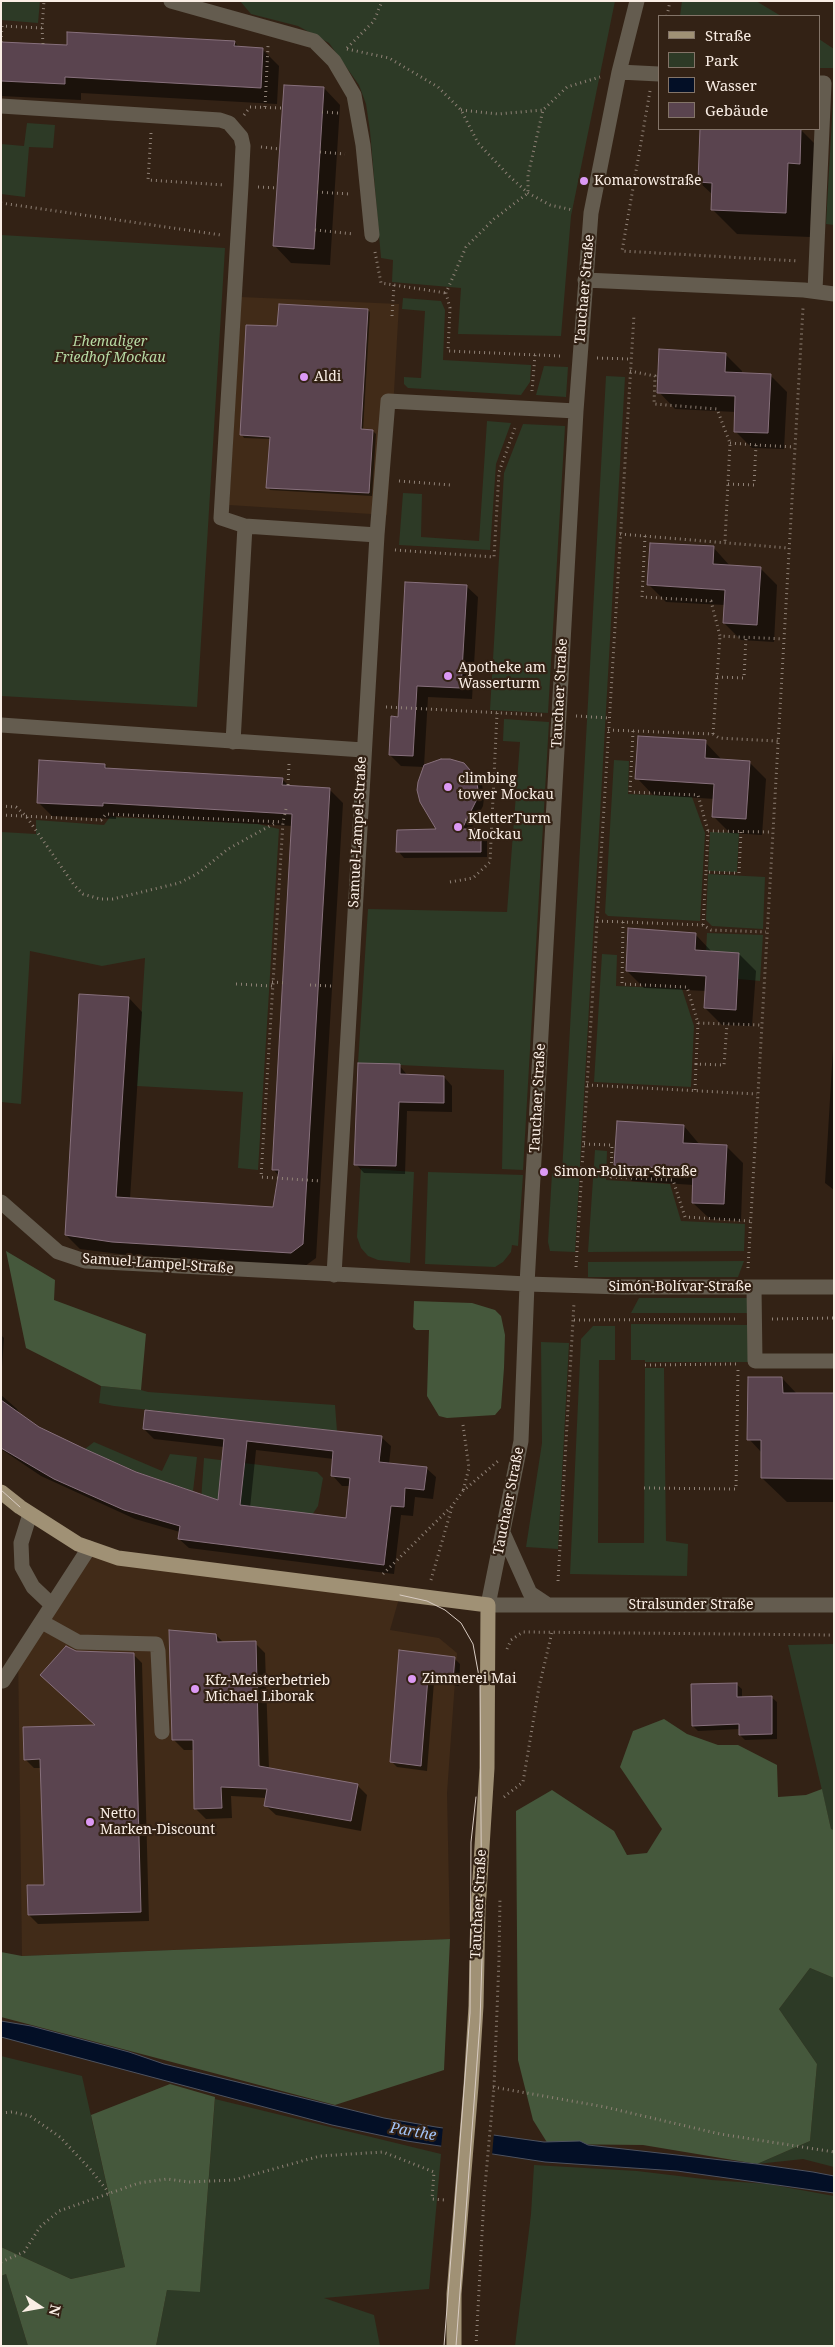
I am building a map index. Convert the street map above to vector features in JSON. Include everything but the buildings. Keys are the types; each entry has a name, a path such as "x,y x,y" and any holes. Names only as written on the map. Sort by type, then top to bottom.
{"main road":[{"path":"1,1492 78,1544 118,1558 488,1605"},
{"name":"Tauchaer Straße","path":"454,2346 454,2294 476,2006 478,1910 487,1768 488,1605"}],"street":[{"path":"171,1 314,41 334,61 354,95 364,155 372,235"},
{"name":"Tauchaer Straße","path":"488,1605 504,1535 521,1441 527,1284 576,411 591,213 618,75 637,1"},
{"path":"618,75 656,74"},
{"path":"810,291 816,262 824,83 820,83"},
{"path":"1,106 220,120 233,126 241,137 243,146 221,518 245,526 377,535"},
{"path":"585,280 810,291 834,294"},
{"path":"363,750 388,401 576,411"},
{"path":"233,742 245,526"},
{"name":"Samuel-Lampel-Straße","path":"1,725 363,750 334,1275"},
{"name":"Samuel-Lampel-Straße","path":"1,1202 58,1252 84,1261 527,1284"},
{"name":"Simón-Bolívar-Straße","path":"527,1284 575,1286 834,1287"},
{"path":"751,1287 755,1319 755,1361 834,1361"},
{"path":"25,1510 21,1543 22,1568 33,1587 52,1606"},
{"path":"504,1535 530,1593 548,1605"},
{"path":"3,1681 89,1548"},
{"name":"Stralsunder Straße","path":"488,1605 834,1605"},
{"path":"42,1622 78,1642 156,1644 158,1651 162,1732"}],"path":[{"path":"43,44 44,1"},
{"path":"347,48 374,21 382,1"},
{"path":"667,15 670,1"},
{"path":"1,42 2,26 42,28"},
{"path":"265,107 269,28"},
{"path":"339,47 390,58 438,87 461,110 478,143 528,193 550,205 591,213"},
{"path":"656,74 622,251 816,262"},
{"path":"528,193 528,175 543,110 567,87 598,77 618,75"},
{"path":"233,126 250,107 282,108"},
{"path":"461,110 498,114 543,110"},
{"path":"152,115 148,180 277,188"},
{"path":"320,152 364,155"},
{"path":"317,192 367,195"},
{"path":"528,193 494,219 466,247 446,293 450,308 448,351 560,356"},
{"path":"1,203 238,237"},
{"path":"315,230 372,235 381,283 446,293"},
{"path":"392,316 394,284"},
{"path":"751,1287 750,1221 788,548 795,446 810,291"},
{"path":"558,1582 634,315"},
{"path":"392,550 494,557 499,472 517,423 520,407 532,394 535,355"},
{"path":"594,358 631,359"},
{"path":"630,371 654,376 654,404 717,409 730,443 725,541"},
{"path":"730,443 795,446"},
{"path":"728,484 754,485 756,445"},
{"path":"396,490 396,480 451,485"},
{"path":"620,534 725,541 729,544 788,548"},
{"path":"645,536 642,598 710,602 720,636 713,734"},
{"path":"720,636 783,639"},
{"path":"717,677 744,678 746,637"},
{"path":"385,707 609,718"},
{"path":"450,882 473,878 490,862 497,713"},
{"path":"608,730 713,734 719,738 778,741"},
{"path":"633,731 630,792 698,795 708,831 703,925"},
{"path":"1,806 16,807 26,816 74,885 83,894 100,899 122,897 179,883 197,874 228,849 277,822"},
{"path":"286,809 283,822 261,1177 340,1182"},
{"path":"1,815 101,820 106,814 283,822"},
{"path":"465,820 492,819"},
{"path":"708,831 772,832"},
{"path":"706,872 739,873 741,832"},
{"path":"597,921 703,925 711,930 766,932"},
{"path":"623,922 622,984 687,987 698,1023 695,1090"},
{"path":"236,984 288,984"},
{"path":"698,1023 761,1025"},
{"path":"696,1064 724,1065 727,1024"},
{"path":"587,1085 757,1094"},
{"path":"584,1144 612,1145 611,1177 673,1180 685,1217 750,1221"},
{"path":"574,1320 834,1318"},
{"path":"645,1365 750,1364 755,1361"},
{"path":"644,1488 736,1489 738,1364"},
{"path":"463,1425 469,1468 463,1491"},
{"path":"366,1591 452,1506 463,1491 521,1441"},
{"path":"425,1598 452,1506"},
{"path":"511,1640 523,1632 834,1635"},
{"path":"500,1800 523,1782 539,1687 552,1632"},
{"path":"499,2088 604,2106 720,2134 834,2152"},
{"path":"476,2346 484,2197 493,2092"},
{"path":"1,2113 12,2112 30,2116 60,2137 90,2168 109,2193"},
{"path":"1,2262 24,2252 40,2227 59,2210 139,2183 167,2179 189,2182 234,2180 320,2156 383,2152 434,2172 432,2199"}],"shaded area":[{"name":"Aldi","path":"241,297 399,304 387,515 229,505"},
{"path":"89,1548 400,1595 390,1630 439,1638 457,1653 447,1793 450,1939 22,1956 18,1650"}],"green space":[{"path":"1,1 40,1 38,23 1,20"},
{"path":"240,1 615,1 571,216 561,336 458,334 461,288 392,282 393,260 381,258 370,131 366,104 359,85 329,43 298,26 251,14"},
{"path":"682,1 756,1 779,15 680,15"},
{"path":"820,40 834,49 834,68 820,68"},
{"path":"834,83 834,225 826,224"},
{"path":"27,123 55,125 53,148 29,147 25,197 1,194 1,144 24,146"},
{"name":"Ehemaliger Friedhof Mockau","path":"1,235 225,248 197,707 1,696"},
{"path":"403,298 441,301 445,310 443,360 531,365 530,382 521,395 408,388 404,384 404,377 421,378 425,311 402,309"},
{"path":"544,366 568,367 566,397 536,395"},
{"path":"606,376 625,377 575,1252 550,1251 548,1242 552,1173 562,1173"},
{"path":"487,421 511,423 496,464 490,550 399,545 403,493 422,494 421,537 479,541"},
{"path":"523,424 565,426 548,713 490,710 504,473"},
{"path":"504,719 549,722 523,1170 502,1169 504,1070 358,1063 368,909 507,912 520,742 503,741"},
{"path":"614,760 629,761 628,794 692,797 705,833 700,921 608,916 605,913"},
{"path":"110,817 258,824 279,829 258,1170 238,1168 243,1092 137,1086 145,958 102,966 30,951 21,1104 1,1102 1,832 36,834 36,820 104,825"},
{"path":"710,832 739,833 737,872 708,871"},
{"path":"708,874 765,877 763,929 712,926 706,920"},
{"path":"707,933 763,935 760,981 738,979 739,953 706,951"},
{"path":"602,954 617,955 616,986 682,989 694,1026 691,1087 594,1082"},
{"path":"595,1150 607,1151 606,1180 670,1184 681,1221 745,1224 744,1251 588,1252"},
{"path":"361,1168 414,1172 410,1263 378,1260 368,1256 361,1248 357,1237"},
{"path":"428,1172 523,1175 518,1246 512,1245 511,1252 503,1262 495,1267 425,1264"},
{"path":"6,1251 55,1280 54,1300 146,1334 141,1390 101,1386 26,1348"},
{"path":"744,1261 738,1277 588,1277 588,1262"},
{"path":"639,1298 748,1298 748,1313 631,1313"},
{"path":"414,1301 472,1303 495,1310 501,1316 505,1335 504,1368 501,1408 495,1415 447,1418 439,1416 427,1396 429,1330 416,1330 413,1327"},
{"path":"631,1324 749,1325 749,1362 645,1362 645,1360 631,1360"},
{"path":"593,1326 615,1326 615,1360 599,1360 598,1543 644,1543 645,1368 664,1368 666,1541 688,1544 687,1576 570,1574 581,1339"},
{"path":"541,1342 569,1343 558,1549 526,1547 542,1443"},
{"path":"101,1386 148,1392 335,1405 337,1431 114,1406 99,1403"},
{"path":"94,1442 162,1471 170,1454 197,1457 192,1500 189,1490 137,1472 85,1449"},
{"path":"204,1458 317,1472 323,1478 318,1506 312,1515 201,1501"},
{"path":"834,1644 834,1830 831,1829 788,1645"},
{"path":"664,1719 687,1734 718,1745 738,1745 777,1765 778,1797 806,1795 822,1789 831,1829 834,1830 834,1978 810,1968 779,2009 817,2064 810,2141 757,2164 643,2145 548,2144 533,2120 518,2060 516,1811 552,1790 614,1831 627,1855 647,1853 662,1829 620,1767 633,1731"},
{"path":"450,1939 444,2070 335,2105 1,2017 1,1952 22,1956"},
{"path":"810,1968 834,1978 834,2167 803,2159 757,2164 810,2141 817,2064 779,2009"},
{"path":"1,2056 82,2076 125,2267 71,2279 1,2247"},
{"path":"170,2084 215,2097 200,2292 167,2290 156,2346 28,2346 6,2274 1,2276 1,2247 71,2279 125,2267 91,2115"},
{"path":"215,2099 441,2154 429,2289 324,2298 374,2315 380,2346 156,2346 167,2290 200,2291"},
{"path":"534,2165 637,2171 712,2180 768,2184 834,2196 834,2346 515,2346 531,2214"},
{"path":"6,2274 28,2346 1,2346 1,2276"}],"water":[{"name":"Parthe","path":"1,2021 31,2026 129,2052 164,2064 384,2118 544,2142 580,2141 588,2145 813,2172 834,2176 834,2193 677,2171 545,2162 407,2141 332,2125 1,2037"}],"pier":[{"path":"443,2126 494,2132 492,2156 441,2148"}],"tram line":[{"path":"1,1490 20,1507"},
{"path":"400,1595 427,1601 445,1610 461,1623 473,1644 480,1682 482,1958 480,2022 456,2346"},
{"path":"444,2346 470,2013 471,1842 476,1797"}],"place":[{"name":"Komarowstraße","path":"584,181"},
{"name":"Aldi","path":"304,377"},
{"name":"Apotheke am Wasserturm","path":"448,676"},
{"name":"climbing tower Mockau","path":"448,787"},
{"name":"KletterTurm Mockau","path":"458,827"},
{"name":"Simon-Bolivar-Straße","path":"544,1172"},
{"name":"Zimmerei Mai","path":"412,1679"},
{"name":"Kfz-Meisterbetrieb Michael Liborak","path":"195,1689"},
{"name":"Netto Marken-Discount","path":"90,1822"}]}
